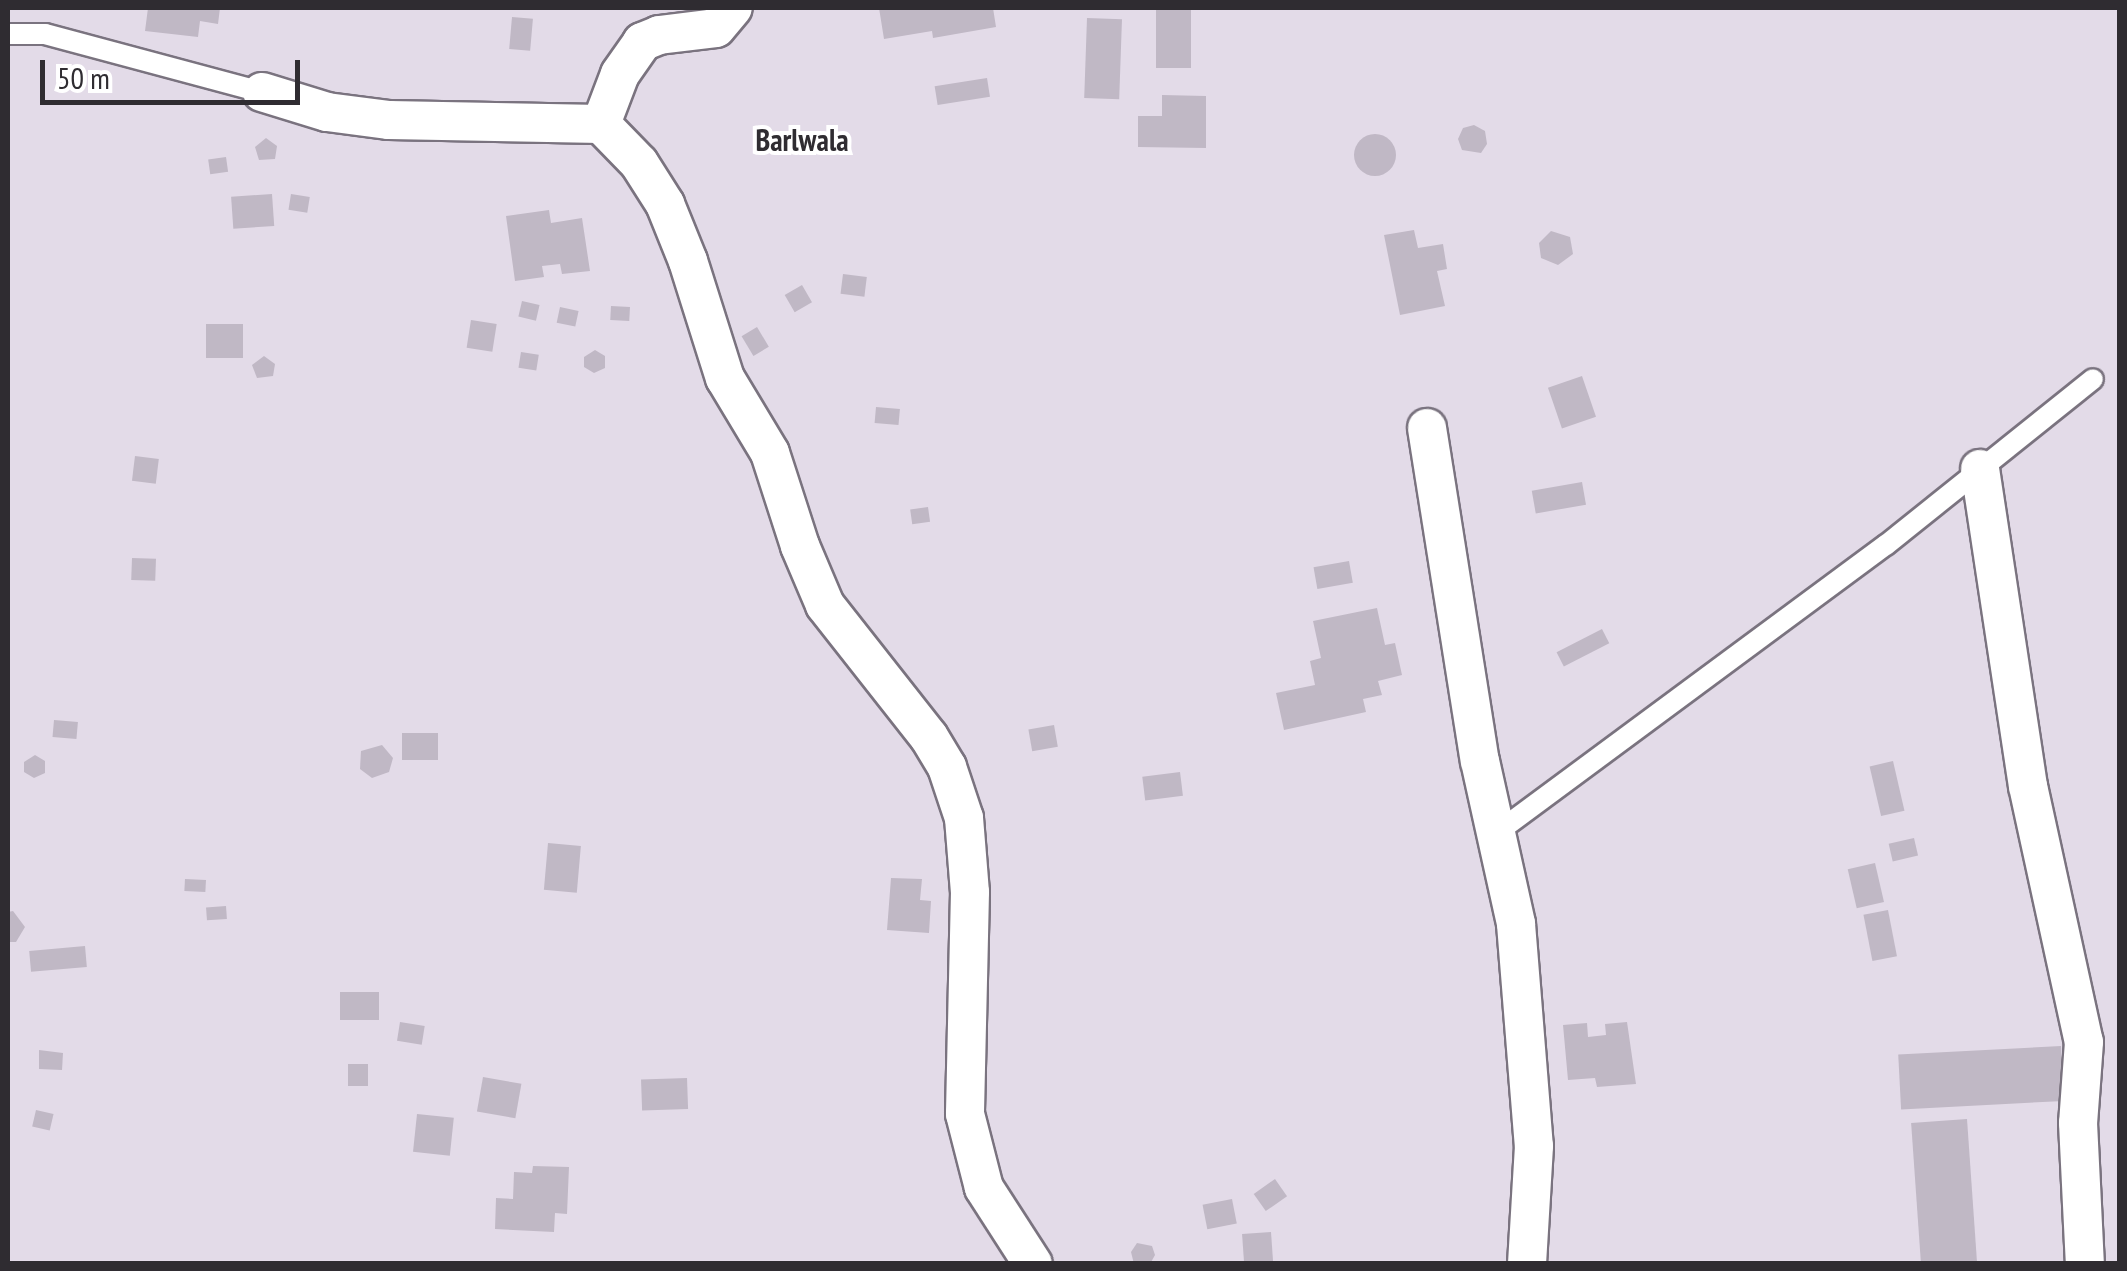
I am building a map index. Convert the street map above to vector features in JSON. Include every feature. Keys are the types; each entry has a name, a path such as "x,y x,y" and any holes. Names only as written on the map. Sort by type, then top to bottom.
{"street":[{"path":"601,124 620,74 642,42 659,35 716,28 733,8"},
{"path":"262,92 327,112 389,120 522,126 601,124 639,164 665,204 708,315 716,356 770,453 800,546 825,605 930,738 947,768 964,818 970,892 965,1114 984,1188 1033,1264"},
{"path":"1427,428 1480,761 1499,831 1516,924 1534,1146 1526,1264"},
{"path":"1980,469 2028,786 2084,1042 2078,1123 2085,1264"}],"lane":[{"path":"8,34 45,34 262,92"},
{"path":"1499,831 1720,670 2093,379"}],"building":[{"path":"148,8 220,8 218,24 200,21 198,37 145,31"},
{"path":"879,8 993,8 996,27 933,38 932,31 884,39"},
{"path":"1156,8 1191,8 1191,68 1156,68"},
{"path":"512,17 533,19 530,51 509,49"},
{"path":"1087,18 1122,19 1119,99 1084,98"},
{"path":"987,78 990,97 938,105 935,86"},
{"path":"1162,95 1206,96 1206,148 1138,147 1138,116 1162,116"},
{"path":"1474,125 1485,131 1487,144 1481,153 1462,150 1458,139 1463,128"},
{"path":"1375,134 1390,140 1396,155 1390,170 1375,176 1360,170 1354,155 1360,140"},
{"path":"266,138 277,146 275,159 259,160 255,147"},
{"path":"226,157 228,172 210,174 208,160"},
{"path":"272,194 274,226 233,229 231,197"},
{"path":"291,194 310,197 307,213 288,210"},
{"path":"549,210 551,223 582,218 590,271 562,274 560,264 542,266 544,277 515,281 506,216"},
{"path":"1414,230 1418,248 1443,244 1447,269 1437,271 1445,306 1400,315 1384,235"},
{"path":"1551,231 1570,237 1573,254 1558,265 1541,258 1539,243"},
{"path":"843,274 867,277 864,297 841,294"},
{"path":"802,285 812,302 795,312 785,295"},
{"path":"522,301 540,305 536,321 518,317"},
{"path":"611,306 630,307 629,321 610,320"},
{"path":"560,307 579,311 575,327 557,323"},
{"path":"471,320 497,324 492,352 467,348"},
{"path":"206,324 243,324 243,358 206,358"},
{"path":"757,327 769,347 753,356 742,336"},
{"path":"595,350 605,356 605,368 594,373 584,367 584,357"},
{"path":"521,352 539,355 536,371 518,368"},
{"path":"264,356 275,364 273,376 257,378 252,365"},
{"path":"1582,376 1596,417 1562,428 1548,388"},
{"path":"876,407 900,409 899,425 875,423"},
{"path":"135,456 159,459 156,484 132,481"},
{"path":"1582,482 1586,505 1536,514 1532,491"},
{"path":"928,507 930,522 912,524 910,510"},
{"path":"132,558 156,559 155,581 131,580"},
{"path":"1349,561 1353,583 1317,589 1314,567"},
{"path":"1377,608 1385,645 1395,643 1402,675 1378,681 1382,695 1363,699 1366,712 1284,730 1276,693 1315,685 1310,661 1321,658 1313,621"},
{"path":"1602,629 1609,643 1564,666 1557,652"},
{"path":"54,720 78,722 76,739 53,737"},
{"path":"1054,725 1058,747 1032,751 1028,730"},
{"path":"402,733 438,733 438,760 402,760"},
{"path":"382,745 393,758 389,772 372,778 360,769 361,751"},
{"path":"35,755 45,761 45,773 34,778 24,772 24,762"},
{"path":"1893,761 1904,811 1881,816 1870,766"},
{"path":"1180,772 1183,796 1145,800 1142,777"},
{"path":"1914,838 1918,856 1893,861 1889,844"},
{"path":"548,843 581,846 577,893 544,890"},
{"path":"1875,863 1884,902 1857,908 1848,869"},
{"path":"891,878 922,879 920,900 931,901 929,933 887,930"},
{"path":"185,879 206,880 205,892 184,891"},
{"path":"226,906 227,919 207,920 206,907"},
{"path":"1888,910 1897,956 1872,961 1863,915"},
{"path":"13,911 25,927 16,942 8,942 8,912"},
{"path":"85,946 87,967 31,972 29,951"},
{"path":"340,992 379,992 379,1020 340,1020"},
{"path":"400,1022 425,1026 422,1045 397,1041"},
{"path":"1627,1022 1636,1084 1597,1087 1595,1078 1568,1080 1563,1025 1587,1023 1588,1037 1606,1035 1605,1024"},
{"path":"2061,1046 2064,1101 1901,1109 1898,1055"},
{"path":"39,1050 63,1053 62,1070 39,1069"},
{"path":"348,1064 368,1064 368,1086 348,1086"},
{"path":"483,1077 521,1084 515,1118 477,1111"},
{"path":"687,1078 688,1109 642,1111 641,1080"},
{"path":"36,1110 54,1114 50,1131 32,1127"},
{"path":"417,1114 454,1118 450,1156 413,1152"},
{"path":"1967,1119 1977,1264 1921,1264 1911,1123"},
{"path":"533,1166 569,1167 567,1214 555,1213 554,1232 495,1229 496,1198 513,1199 514,1172 532,1173"},
{"path":"1275,1179 1287,1196 1266,1211 1254,1194"},
{"path":"1232,1199 1237,1224 1207,1229 1203,1205"},
{"path":"1271,1232 1273,1264 1244,1264 1242,1234"},
{"path":"1137,1243 1152,1246 1155,1255 1150,1264 1134,1264 1131,1252"}],"district":[{"name":"Barlwala","path":"802,140"}]}
